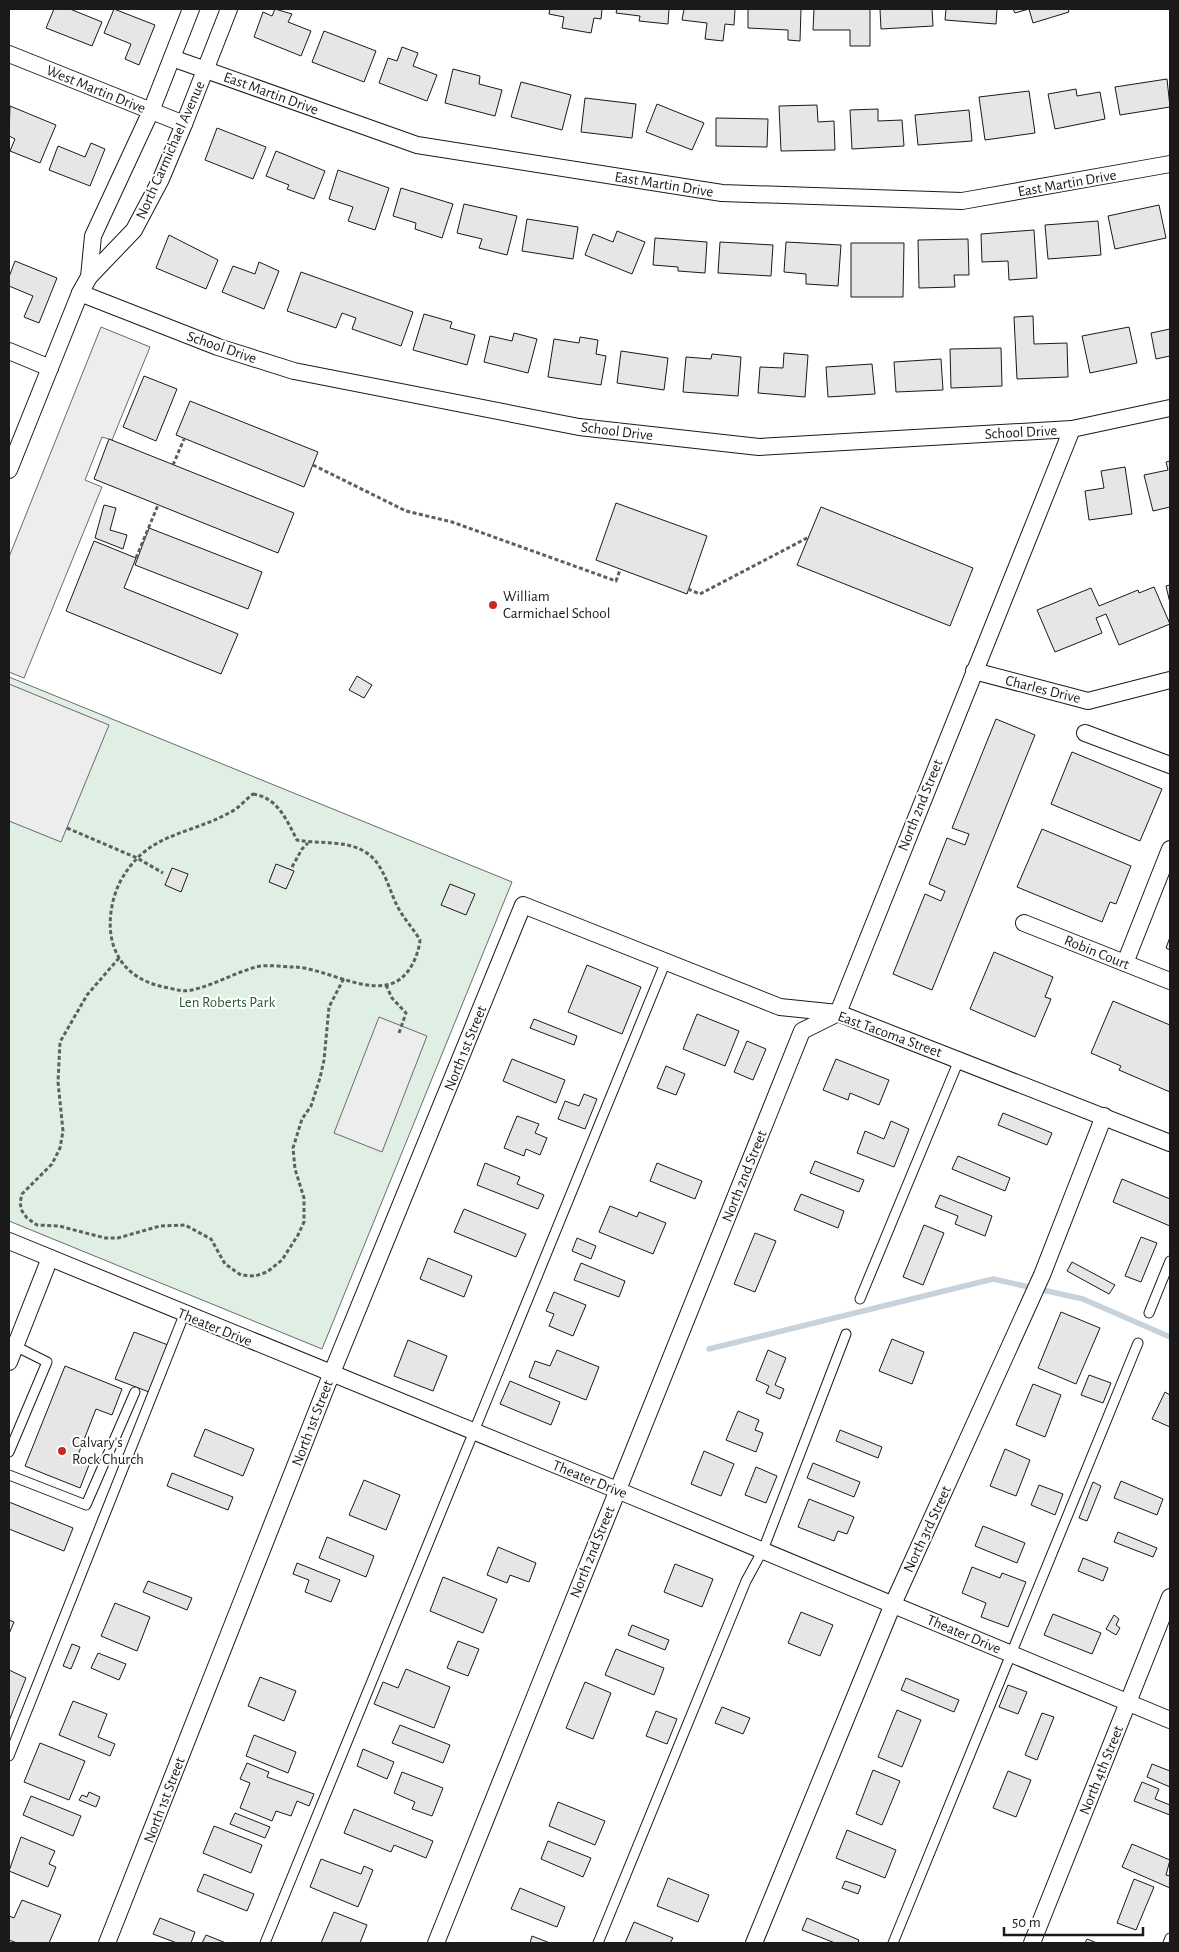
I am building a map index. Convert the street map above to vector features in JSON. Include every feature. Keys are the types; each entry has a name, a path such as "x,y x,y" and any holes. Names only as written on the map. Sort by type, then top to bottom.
{"street":[{"name":"North Carmichael Avenue","path":"89,277 93,236 150,111 191,9"},
{"name":"North Carmichael Avenue","path":"9,470 80,293 89,277 134,230 161,179 229,9"},
{"name":"West Martin Drive","path":"9,54 184,124"},
{"name":"East Martin Drive","path":"172,58 417,145 722,193 962,201 1170,164"},
{"name":"School Drive","path":"80,293 218,347 294,371 579,427 759,447 1072,429 1170,408"},
{"path":"9,351 50,368"},
{"name":"North 2nd Street","path":"436,1943 802,1031 838,1012 1072,429"},
{"name":"Charles Drive","path":"974,671 1088,701 1170,680"},
{"path":"1085,733 1170,765"},
{"path":"1125,964 1170,849"},
{"name":"East Tacoma Street","path":"524,905 780,1007 838,1012 1170,1143"},
{"name":"North 1st Street","path":"108,1943 331,1375 524,905"},
{"name":"Robin Court","path":"1024,923 1170,981"},
{"name":"North 3rd Street","path":"754,1943 892,1604 1042,1275 1104,1116"},
{"name":"Theater Drive","path":"9,1241 184,1315 617,1490 1170,1720"},
{"path":"9,1362 50,1258"},
{"name":"North 4th Street","path":"1032,1943 1170,1597"}],"lane":[{"path":"265,1943 666,961"},
{"path":"860,1299 959,1060"},
{"path":"1149,1313 1170,1262"},
{"path":"9,1756 184,1315"},
{"path":"598,1943 746,1581 762,1550 846,1334"},
{"path":"893,1943 1138,1343"},
{"path":"9,1452 48,1362 15,1346"},
{"path":"9,1475 86,1505 135,1392"},
{"path":"1168,1943 1170,1938"}],"path":[{"path":"173,465 184,439"},
{"path":"313,465 406,512 452,522 616,581 620,570"},
{"path":"136,558 158,505"},
{"path":"688,589 700,594 809,537"},
{"path":"253,794 264,796 275,802 297,840 339,844 365,852 382,871 400,911 420,940 417,955 406,974 386,986 356,982 295,967 258,966 206,986 182,991 156,986 134,975 119,958 111,936 111,914 120,883 137,858 149,846 232,812 253,794"},
{"path":"67,828 137,858 164,873"},
{"path":"292,867 308,842"},
{"path":"119,958 87,995 60,1042 58,1082 63,1118 62,1140 52,1164 22,1194 20,1203 22,1211 27,1218 37,1225 59,1226 105,1238 118,1238 160,1226 185,1225 211,1239 225,1264 241,1274 248,1275 267,1272 282,1260 295,1241 304,1222 304,1198 295,1169 293,1148 302,1120 311,1106 320,1078 324,1060 328,1007 344,978"},
{"path":"386,986 392,998 406,1013 399,1033"}],"green space":[{"name":"Len Roberts Park","path":"9,677 512,882 322,1349 9,1221"}],"shaded area":[{"path":"101,327 150,347 112,440 102,437 85,480 102,487 24,678 9,672 9,557"},
{"path":"9,684 109,725 61,842 9,821"},
{"path":"379,1017 427,1036 382,1152 334,1133"}],"building":[{"path":"54,9 70,9 102,22 92,46 46,28"},
{"path":"114,9 155,25 139,65 125,59 131,44 104,33"},
{"path":"275,9 292,14 288,22 311,31 301,56 254,37 263,12 272,16"},
{"path":"550,9 602,9 601,19 594,18 591,33 562,28 564,17 549,14"},
{"path":"617,9 669,9 668,24 639,21 640,16 616,13"},
{"path":"684,9 735,9 734,25 725,24 723,41 705,39 707,23 682,20"},
{"path":"748,9 801,9 800,41 788,40 788,30 748,28"},
{"path":"814,9 870,9 870,46 850,46 850,30 813,30"},
{"path":"880,9 932,9 933,26 881,29"},
{"path":"946,9 997,9 996,24 945,20"},
{"path":"1013,9 1029,9 1015,13"},
{"path":"1029,9 1068,9 1069,12 1033,23"},
{"path":"324,31 376,51 364,82 312,62"},
{"path":"402,47 418,53 413,66 437,75 427,101 379,83 388,58 397,61"},
{"path":"453,69 480,76 479,84 502,90 495,116 445,103"},
{"path":"1167,79 1170,107 1120,115 1115,87"},
{"path":"521,82 571,95 562,130 511,117"},
{"path":"1076,89 1077,96 1100,92 1105,119 1055,129 1048,94"},
{"path":"1029,91 1035,133 985,140 979,97"},
{"path":"585,98 636,104 632,138 581,132"},
{"path":"657,104 704,123 692,150 646,132"},
{"path":"817,105 818,122 834,121 835,150 781,151 779,106"},
{"path":"10,106 56,125 40,163 10,151 15,139 9,136"},
{"path":"878,109 878,121 902,120 904,146 852,149 850,110"},
{"path":"969,110 972,141 918,145 915,115"},
{"path":"716,118 768,119 767,147 716,146"},
{"path":"217,128 266,147 253,179 205,160"},
{"path":"91,143 105,149 90,186 49,170 58,146 85,157"},
{"path":"276,151 325,171 314,199 287,189 289,185 266,176"},
{"path":"338,170 389,188 375,230 348,221 353,207 329,199"},
{"path":"401,188 453,204 442,238 415,229 416,223 393,216"},
{"path":"464,204 517,216 507,255 479,248 482,239 457,233"},
{"path":"1159,205 1166,238 1115,249 1108,216"},
{"path":"527,219 578,227 573,259 522,251"},
{"path":"1098,221 1101,255 1048,259 1045,225"},
{"path":"1034,230 1037,278 1009,280 1008,261 982,262 981,234"},
{"path":"617,231 645,242 632,274 585,255 593,234 613,242"},
{"path":"169,235 218,260 206,289 156,268"},
{"path":"655,238 707,242 705,273 678,271 678,267 653,265"},
{"path":"968,239 969,275 954,275 955,287 919,288 918,240"},
{"path":"720,242 773,245 771,276 718,273"},
{"path":"786,242 841,245 838,286 806,284 806,274 784,272"},
{"path":"851,243 904,243 903,297 851,297"},
{"path":"15,261 57,278 39,323 24,317 33,296 9,286 9,277"},
{"path":"259,262 279,271 264,309 222,292 233,266 255,274"},
{"path":"301,272 413,312 401,346 352,329 356,318 342,313 336,328 287,311"},
{"path":"424,314 452,322 450,328 475,335 467,365 413,350"},
{"path":"1033,316 1034,344 1067,343 1068,377 1017,379 1014,317"},
{"path":"1129,327 1137,363 1090,373 1082,336"},
{"path":"1170,329 1170,356 1156,359 1151,333"},
{"path":"514,333 537,339 528,373 484,362 490,336 512,341"},
{"path":"580,337 598,340 596,354 606,356 601,385 548,377 554,339 579,343"},
{"path":"1001,348 1002,386 951,388 950,349"},
{"path":"621,351 668,358 664,390 617,383"},
{"path":"784,353 808,355 805,397 758,393 760,367 783,368"},
{"path":"712,354 741,357 738,396 683,392 686,357 711,359"},
{"path":"941,359 943,390 896,392 894,362"},
{"path":"872,364 875,394 828,397 826,367"},
{"path":"144,376 177,389 156,441 123,427"},
{"path":"190,401 318,452 304,487 176,435"},
{"path":"109,439 294,513 278,553 94,479"},
{"path":"1170,461 1170,507 1153,511 1144,475 1168,470 1166,462"},
{"path":"1125,467 1132,514 1089,520 1085,491 1104,488 1101,471"},
{"path":"616,503 707,536 687,594 596,560"},
{"path":"104,505 116,508 110,530 127,535 123,549 95,538"},
{"path":"821,507 973,568 950,626 797,565"},
{"path":"149,528 262,572 248,609 135,565"},
{"path":"94,541 136,558 124,588 238,634 221,674 66,611"},
{"path":"1170,585 1170,603 1166,586"},
{"path":"1154,587 1170,624 1119,645 1106,614 1096,618 1102,633 1055,652 1037,610 1091,588 1099,606 1138,590 1139,593"},
{"path":"357,676 372,685 364,698 349,690"},
{"path":"996,719 1035,735 932,990 893,974 925,894 941,901 945,891 929,884 947,838 965,845 969,834 952,828"},
{"path":"1072,752 1162,789 1140,841 1051,804"},
{"path":"1042,829 1131,866 1116,904 1110,902 1102,922 1017,887"},
{"path":"276,864 294,871 286,889 269,882"},
{"path":"172,868 188,874 181,892 165,885"},
{"path":"450,884 475,894 466,915 441,905"},
{"path":"1170,937 1170,950 1166,948"},
{"path":"994,952 1053,977 1045,997 1051,999 1035,1037 970,1009"},
{"path":"587,965 641,987 622,1034 568,1012"},
{"path":"1113,1001 1170,1025 1170,1092 1119,1070 1121,1066 1091,1053"},
{"path":"697,1014 739,1031 725,1066 683,1049"},
{"path":"534,1019 577,1036 574,1045 530,1028"},
{"path":"747,1041 766,1049 753,1080 734,1072"},
{"path":"512,1059 565,1080 556,1103 503,1081"},
{"path":"836,1059 889,1080 879,1105 850,1093 848,1100 823,1090"},
{"path":"666,1066 685,1074 676,1095 657,1088"},
{"path":"584,1094 597,1099 585,1129 558,1119 565,1101 579,1106"},
{"path":"1003,1113 1052,1133 1047,1145 998,1125"},
{"path":"517,1116 539,1124 535,1133 547,1138 540,1155 526,1149 524,1156 504,1148"},
{"path":"891,1121 909,1129 894,1167 857,1153 865,1131 884,1139"},
{"path":"958,1156 1010,1178 1005,1191 952,1169"},
{"path":"815,1161 864,1180 859,1192 810,1173"},
{"path":"485,1163 520,1177 517,1184 544,1195 538,1209 477,1185"},
{"path":"657,1163 702,1181 695,1199 650,1181"},
{"path":"1122,1179 1170,1199 1170,1226 1113,1202"},
{"path":"801,1194 844,1211 838,1228 794,1210"},
{"path":"940,1195 992,1216 985,1236 955,1224 958,1216 935,1207"},
{"path":"610,1206 637,1217 639,1212 666,1223 653,1254 599,1232"},
{"path":"464,1209 526,1234 516,1257 454,1232"},
{"path":"924,1225 944,1233 923,1285 903,1277"},
{"path":"755,1233 776,1241 755,1292 734,1284"},
{"path":"1141,1237 1157,1243 1141,1282 1125,1276"},
{"path":"577,1238 596,1246 591,1259 572,1251"},
{"path":"428,1258 472,1276 464,1297 420,1279"},
{"path":"1072,1262 1115,1285 1109,1294 1067,1271"},
{"path":"581,1263 625,1281 619,1297 574,1280"},
{"path":"554,1292 586,1305 573,1336 549,1326 554,1314 546,1311"},
{"path":"1061,1312 1100,1328 1076,1384 1038,1368"},
{"path":"134,1332 168,1345 149,1392 115,1379"},
{"path":"892,1339 924,1352 912,1384 879,1371"},
{"path":"408,1340 447,1356 433,1391 394,1376"},
{"path":"557,1350 599,1367 586,1400 529,1377 535,1361 550,1366"},
{"path":"768,1350 786,1358 775,1385 784,1389 780,1399 766,1393 769,1386 756,1380"},
{"path":"65,1366 122,1389 112,1415 96,1409 78,1455 91,1460 80,1488 25,1466"},
{"path":"1089,1375 1111,1383 1103,1403 1081,1395"},
{"path":"510,1381 560,1402 551,1425 500,1404"},
{"path":"1033,1384 1061,1395 1045,1437 1016,1425"},
{"path":"1165,1392 1170,1395 1170,1427 1152,1419"},
{"path":"738,1411 759,1420 755,1430 763,1433 756,1452 726,1440"},
{"path":"205,1429 254,1449 243,1476 194,1456"},
{"path":"840,1430 882,1447 878,1458 836,1441"},
{"path":"1005,1449 1030,1460 1016,1496 990,1486"},
{"path":"704,1451 734,1464 721,1496 691,1484"},
{"path":"813,1463 860,1482 854,1497 807,1478"},
{"path":"756,1467 777,1476 766,1503 745,1495"},
{"path":"172,1473 233,1497 228,1510 167,1486"},
{"path":"364,1480 400,1495 386,1530 349,1515"},
{"path":"1121,1481 1163,1499 1157,1515 1114,1498"},
{"path":"1093,1482 1101,1486 1087,1521 1079,1518"},
{"path":"1039,1485 1063,1494 1055,1515 1031,1505"},
{"path":"809,1499 854,1517 847,1534 838,1531 834,1541 798,1527"},
{"path":"9,1502 73,1528 64,1551 9,1529"},
{"path":"983,1526 1025,1543 1017,1563 975,1546"},
{"path":"1118,1532 1157,1548 1153,1557 1114,1542"},
{"path":"327,1537 374,1556 366,1577 319,1558"},
{"path":"498,1547 536,1563 529,1582 510,1575 507,1583 487,1575"},
{"path":"1083,1558 1108,1568 1103,1581 1078,1571"},
{"path":"297,1563 340,1580 331,1602 305,1592 309,1580 293,1574"},
{"path":"675,1564 713,1579 702,1607 664,1592"},
{"path":"972,1567 1000,1578 1002,1573 1026,1582 1008,1627 981,1617 986,1603 962,1593"},
{"path":"443,1577 497,1599 483,1633 430,1611"},
{"path":"148,1581 192,1598 187,1610 143,1592"},
{"path":"115,1603 150,1617 137,1651 101,1636"},
{"path":"801,1612 833,1625 820,1656 788,1643"},
{"path":"1053,1614 1101,1633 1092,1654 1044,1635"},
{"path":"1114,1615 1119,1619 1116,1625 1120,1628 1116,1635 1106,1629"},
{"path":"9,1620 14,1622 9,1634"},
{"path":"632,1625 669,1640 665,1650 628,1635"},
{"path":"458,1641 479,1649 468,1676 447,1668"},
{"path":"72,1644 80,1647 71,1669 63,1666"},
{"path":"616,1649 664,1668 654,1695 605,1675"},
{"path":"98,1653 126,1664 119,1680 91,1668"},
{"path":"406,1669 450,1687 434,1728 374,1704 383,1682 398,1688"},
{"path":"9,1670 26,1678 9,1721"},
{"path":"260,1677 296,1691 284,1721 248,1706"},
{"path":"906,1678 959,1700 954,1712 901,1690"},
{"path":"585,1682 611,1693 593,1739 566,1728"},
{"path":"1008,1685 1027,1692 1018,1714 999,1707"},
{"path":"73,1701 107,1714 98,1737 115,1744 110,1756 59,1735"},
{"path":"722,1707 750,1718 743,1734 715,1723"},
{"path":"897,1710 921,1720 902,1767 878,1757"},
{"path":"656,1711 677,1719 667,1744 646,1736"},
{"path":"1042,1713 1054,1717 1037,1760 1025,1755"},
{"path":"400,1725 450,1745 443,1763 392,1743"},
{"path":"254,1735 296,1752 288,1773 246,1756"},
{"path":"40,1743 85,1761 69,1800 24,1782"},
{"path":"363,1749 394,1762 387,1779 357,1766"},
{"path":"247,1763 269,1772 267,1777 314,1794 309,1806 297,1801 291,1816 276,1811 272,1821 240,1808 250,1783 240,1779"},
{"path":"1152,1764 1170,1771 1170,1787 1147,1777"},
{"path":"873,1770 900,1781 882,1825 856,1814"},
{"path":"1008,1771 1031,1780 1016,1817 993,1808"},
{"path":"402,1772 443,1788 432,1816 412,1809 415,1802 394,1793"},
{"path":"1142,1782 1159,1789 1155,1799 1170,1805 1170,1815 1134,1801"},
{"path":"89,1792 100,1797 96,1807 79,1800 82,1795 87,1797"},
{"path":"31,1796 81,1816 73,1836 23,1815"},
{"path":"558,1802 605,1821 595,1845 549,1826"},
{"path":"354,1809 433,1841 426,1858 394,1845 391,1852 344,1833"},
{"path":"235,1813 270,1827 265,1838 230,1824"},
{"path":"214,1826 262,1845 251,1873 203,1853"},
{"path":"847,1830 896,1850 885,1878 836,1858"},
{"path":"21,1837 55,1851 49,1864 56,1867 48,1887 9,1871"},
{"path":"548,1841 591,1858 583,1877 541,1859"},
{"path":"1132,1844 1170,1860 1166,1875 1170,1876 1170,1888 1122,1867"},
{"path":"321,1859 361,1874 364,1866 373,1870 358,1907 310,1887"},
{"path":"204,1874 254,1894 247,1911 197,1891"},
{"path":"668,1878 709,1895 698,1922 657,1906"},
{"path":"1134,1879 1154,1887 1136,1930 1117,1923"},
{"path":"845,1881 861,1886 858,1894 842,1888"},
{"path":"520,1888 565,1907 557,1927 511,1909"},
{"path":"22,1900 61,1915 49,1943 17,1943 9,1940 9,1916 14,1918"},
{"path":"334,1912 367,1925 360,1943 321,1943"},
{"path":"160,1918 195,1932 191,1943 177,1943 153,1934"},
{"path":"807,1918 859,1940 858,1943 835,1943 802,1930"},
{"path":"634,1922 673,1938 670,1943 625,1943"},
{"path":"206,1935 226,1943 202,1943"},
{"path":"532,1936 550,1943 530,1943"},
{"path":"1087,1939 1097,1943 1085,1943"}],"waterway":[{"path":"709,1349 993,1279 1083,1299 1170,1337"}],"place":[{"name":"William Carmichael School","path":"493,605"},
{"name":"Calvary's Rock Church","path":"62,1451"}]}
